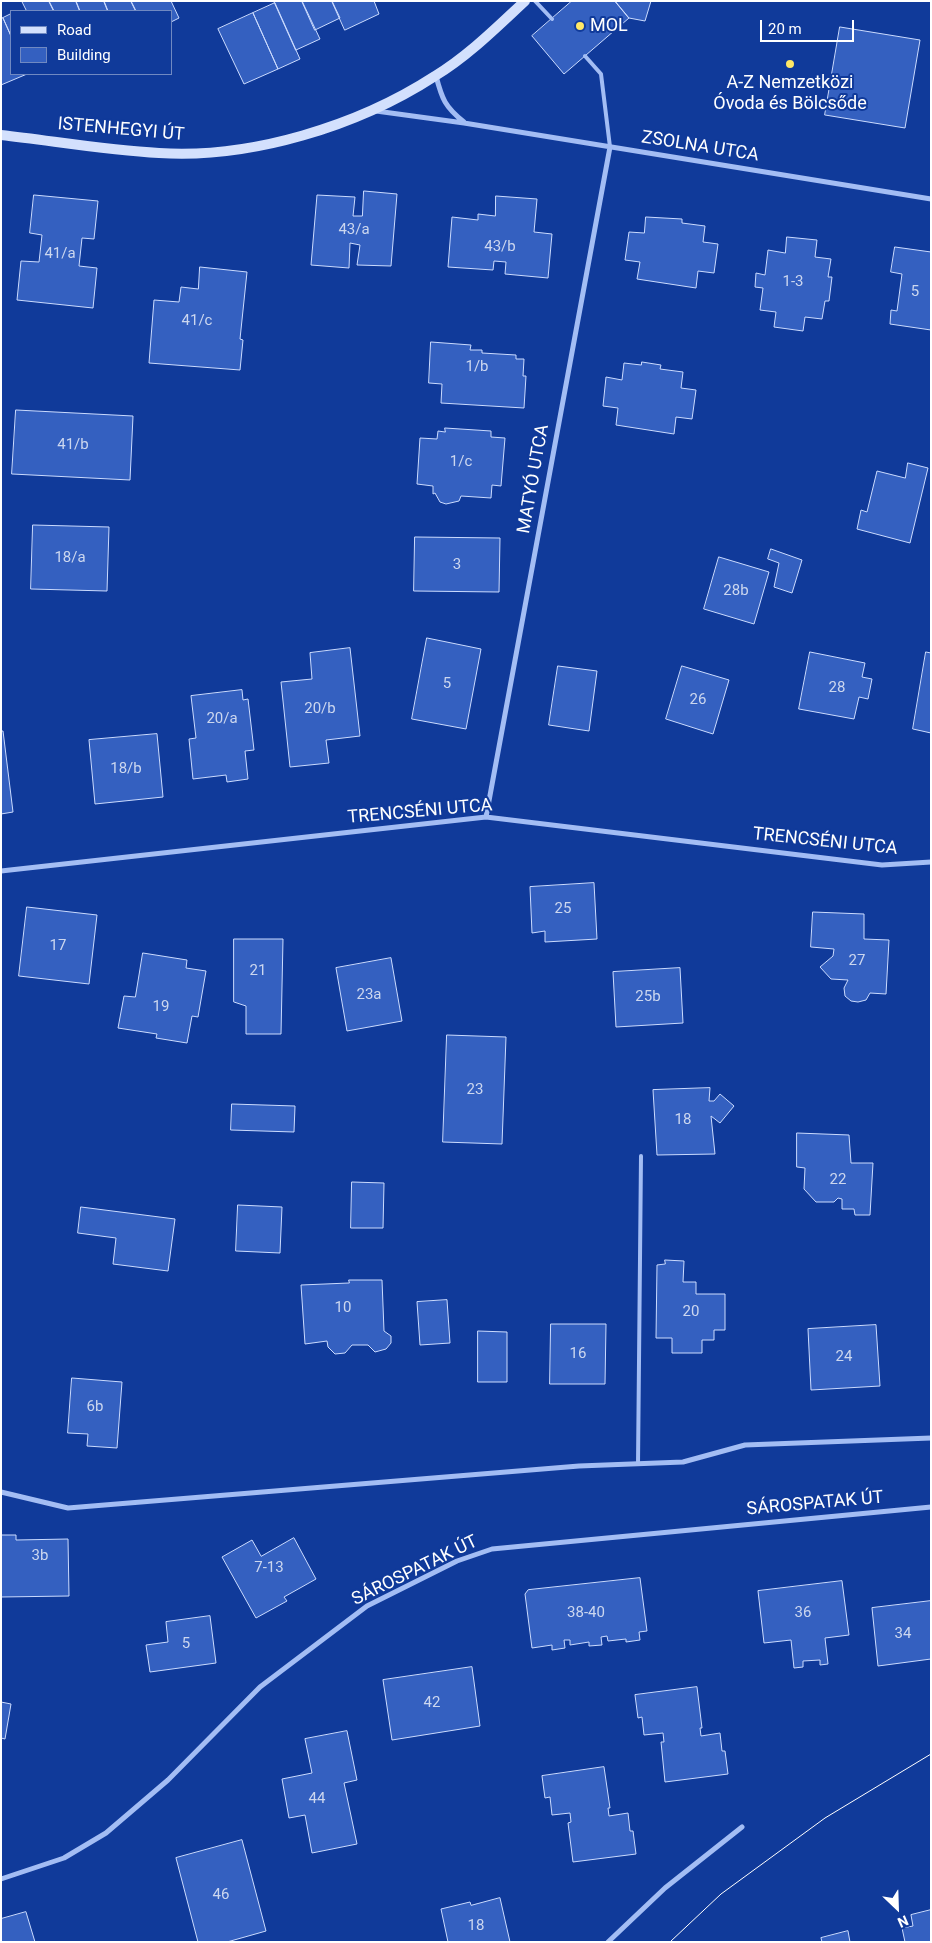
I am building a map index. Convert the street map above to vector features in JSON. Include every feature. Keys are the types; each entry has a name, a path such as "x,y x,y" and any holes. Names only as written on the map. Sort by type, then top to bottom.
{"street":[{"name":"ISTENHEGYI ÚT","path":"1,134 160,153 217,152 274,142 322,129 372,110 436,76 494,30 525,1"},
{"path":"436,76 440,94 449,111 464,123"},
{"name":"ZSOLNA UTCA","path":"372,110 931,198"},
{"name":"MATYÓ UTCA","path":"486,817 610,147"},
{"name":"TRENCSÉNI UTCA","path":"1,871 486,817 882,865 931,862"},
{"path":"1,1492 68,1508 579,1466 684,1462 745,1444 931,1438"},
{"name":"SÁROSPATAK ÚT","path":"1,1879 64,1858 106,1833 168,1780 268,1682 366,1606 457,1561 492,1549 931,1507"},
{"path":"608,1942 665,1888 742,1827"}],"lane":[{"path":"536,1 552,19"},
{"path":"585,56 601,74 610,147"},
{"path":"638,1464 640,1156"}],"building":[{"path":"22,1 49,1 54,10 26,10"},
{"path":"49,1 76,1 80,10 54,10"},
{"path":"76,1 104,1 108,10 80,10"},
{"path":"104,1 131,1 136,10 108,10"},
{"path":"131,1 171,1 179,18 172,22 172,10 136,10"},
{"path":"274,1 302,1 320,39 296,50"},
{"path":"302,1 332,1 340,18 315,30"},
{"path":"332,1 374,1 379,14 345,30"},
{"path":"572,1 615,1 629,18 564,74 532,36"},
{"path":"615,1 651,1 645,21 629,18"},
{"path":"275,3 300,59 278,69 253,13"},
{"path":"253,13 278,69 244,84 218,29"},
{"path":"10,14 10,34 3,18"},
{"path":"3,18 10,34 10,75 25,75 1,85 1,19"},
{"path":"840,27 920,40 905,128 825,115"},
{"path":"364,191 397,194 391,266 357,265 360,245 350,243 349,268 311,265 317,195 355,197 353,216 362,216"},
{"path":"34,195 98,201 94,239 82,238 79,266 97,268 93,308 17,300 21,261 39,262 42,235 30,233"},
{"path":"496,196 537,199 534,232 552,234 548,278 505,274 506,262 494,261 493,270 448,267 452,217 478,220 478,214 495,216"},
{"path":"646,217 682,219 682,223 705,226 703,242 718,244 714,273 698,271 696,288 637,279 640,262 625,260 629,232 644,233"},
{"path":"787,237 817,240 815,257 831,259 828,277 832,277 829,301 825,301 822,319 805,317 803,331 774,327 776,312 760,310 763,288 755,287 756,273 765,275 768,250 785,253"},
{"path":"895,247 931,252 931,330 890,324 891,310 897,311 902,274 891,272"},
{"path":"200,267 247,272 240,339 243,340 240,370 149,363 154,300 179,302 181,287 198,289"},
{"path":"431,342 471,345 470,350 482,350 482,353 516,355 516,359 524,359 523,376 526,376 524,408 441,403 442,384 429,383"},
{"path":"642,362 661,365 660,369 683,372 681,388 696,390 692,419 676,417 674,434 616,425 618,408 603,406 606,377 622,380 624,363 641,365"},
{"path":"16,410 133,416 130,480 12,474"},
{"path":"445,428 491,431 491,437 505,438 501,486 492,485 491,498 461,496 459,501 446,504 440,502 435,493 433,494 433,486 417,484 420,438 437,439 438,431 445,432"},
{"path":"908,463 928,468 910,543 857,529 861,510 867,512 877,471 905,478"},
{"path":"33,525 109,527 107,591 31,589"},
{"path":"415,537 500,538 499,592 414,591"},
{"path":"771,549 802,560 792,593 774,587 779,563 768,559"},
{"path":"719,557 769,572 754,624 704,609"},
{"path":"427,638 481,649 466,729 412,719"},
{"path":"350,648 360,736 326,740 329,763 290,767 281,682 312,679 310,653"},
{"path":"810,652 865,663 862,677 872,679 868,699 859,697 854,719 799,709"},
{"path":"926,652 931,653 931,733 913,729"},
{"path":"558,666 597,671 589,731 549,725"},
{"path":"682,666 729,680 713,734 666,719"},
{"path":"242,690 243,700 248,699 254,750 245,751 248,779 227,782 226,775 193,779 189,739 196,738 191,696"},
{"path":"1,731 3,731 13,812 1,814"},
{"path":"157,734 163,797 95,804 89,740"},
{"path":"594,883 597,939 545,942 545,931 532,933 530,887"},
{"path":"27,907 97,915 89,984 19,976"},
{"path":"813,912 864,914 864,939 889,940 886,994 870,993 866,1000 858,1002 851,1001 845,996 844,988 848,980 831,979 820,967 833,956 834,949 811,947"},
{"path":"234,939 283,939 281,1034 246,1034 246,1006 234,1002"},
{"path":"143,953 187,960 186,968 206,971 198,1017 192,1016 187,1043 156,1038 157,1034 118,1028 124,996 135,997"},
{"path":"391,958 402,1021 347,1031 336,968"},
{"path":"680,968 683,1023 616,1027 613,972"},
{"path":"447,1035 506,1037 502,1144 443,1142"},
{"path":"710,1088 709,1101 714,1101 720,1094 734,1106 720,1123 711,1116 715,1154 657,1155 653,1090"},
{"path":"232,1104 295,1106 294,1132 231,1130"},
{"path":"797,1133 849,1135 851,1163 873,1163 870,1215 855,1215 854,1209 842,1209 842,1199 838,1198 834,1202 816,1202 804,1189 805,1168 797,1167"},
{"path":"352,1182 384,1183 383,1228 351,1228"},
{"path":"238,1205 282,1207 280,1253 236,1251"},
{"path":"81,1207 175,1219 168,1271 113,1264 116,1238 78,1233"},
{"path":"665,1260 684,1261 683,1282 696,1282 696,1294 725,1294 725,1330 714,1330 714,1340 702,1340 702,1353 672,1353 672,1338 656,1338 657,1265 665,1264"},
{"path":"349,1280 382,1280 384,1331 391,1336 391,1343 386,1349 375,1352 368,1345 352,1345 345,1353 335,1354 328,1347 327,1341 305,1344 301,1285 349,1283"},
{"path":"447,1300 450,1343 420,1345 417,1302"},
{"path":"551,1324 606,1324 605,1384 550,1384"},
{"path":"876,1325 880,1386 811,1390 808,1329"},
{"path":"478,1331 507,1332 507,1382 478,1382"},
{"path":"72,1378 122,1382 117,1448 87,1446 88,1434 68,1433"},
{"path":"1,1535 16,1535 16,1540 68,1539 69,1596 1,1597"},
{"path":"294,1538 316,1579 284,1597 287,1601 256,1618 222,1557 252,1540 261,1556"},
{"path":"640,1578 647,1631 639,1632 640,1640 626,1642 626,1639 608,1641 607,1636 601,1637 602,1645 589,1646 589,1642 570,1645 570,1640 564,1640 565,1648 552,1650 552,1645 532,1648 525,1594 528,1590"},
{"path":"842,1581 849,1635 825,1638 828,1664 820,1665 820,1660 803,1661 803,1667 794,1668 791,1640 764,1643 758,1591"},
{"path":"931,1601 931,1659 878,1666 872,1608"},
{"path":"210,1616 216,1663 150,1672 146,1645 168,1642 166,1622"},
{"path":"472,1667 480,1726 392,1740 383,1680"},
{"path":"697,1687 702,1728 700,1728 701,1736 720,1733 728,1774 665,1782 661,1742 664,1742 663,1733 644,1735 642,1717 638,1718 635,1695"},
{"path":"1,1702 11,1704 5,1739 1,1738"},
{"path":"347,1731 357,1780 344,1783 357,1844 312,1853 305,1815 289,1818 282,1779 312,1773 305,1739"},
{"path":"604,1767 610,1808 608,1808 609,1816 628,1813 636,1854 573,1862 568,1823 571,1822 570,1813 552,1815 550,1797 545,1798 542,1776"},
{"path":"242,1840 266,1931 227,1942 198,1942 176,1858"},
{"path":"500,1898 510,1942 448,1942 441,1909 470,1902 471,1905"},
{"path":"931,1910 931,1942 905,1942 902,1928 913,1926 911,1915"},
{"path":"26,1912 35,1942 1,1942 1,1919"},
{"path":"848,1931 850,1942 822,1942 821,1938"}],"tram line":[{"path":"670,1942 721,1894 825,1818 931,1754"}],"place":[{"name":"MOL","path":"580,26"},
{"name":"A-Z Nemzetközi Óvoda és Bölcsőde","path":"790,64"}]}
